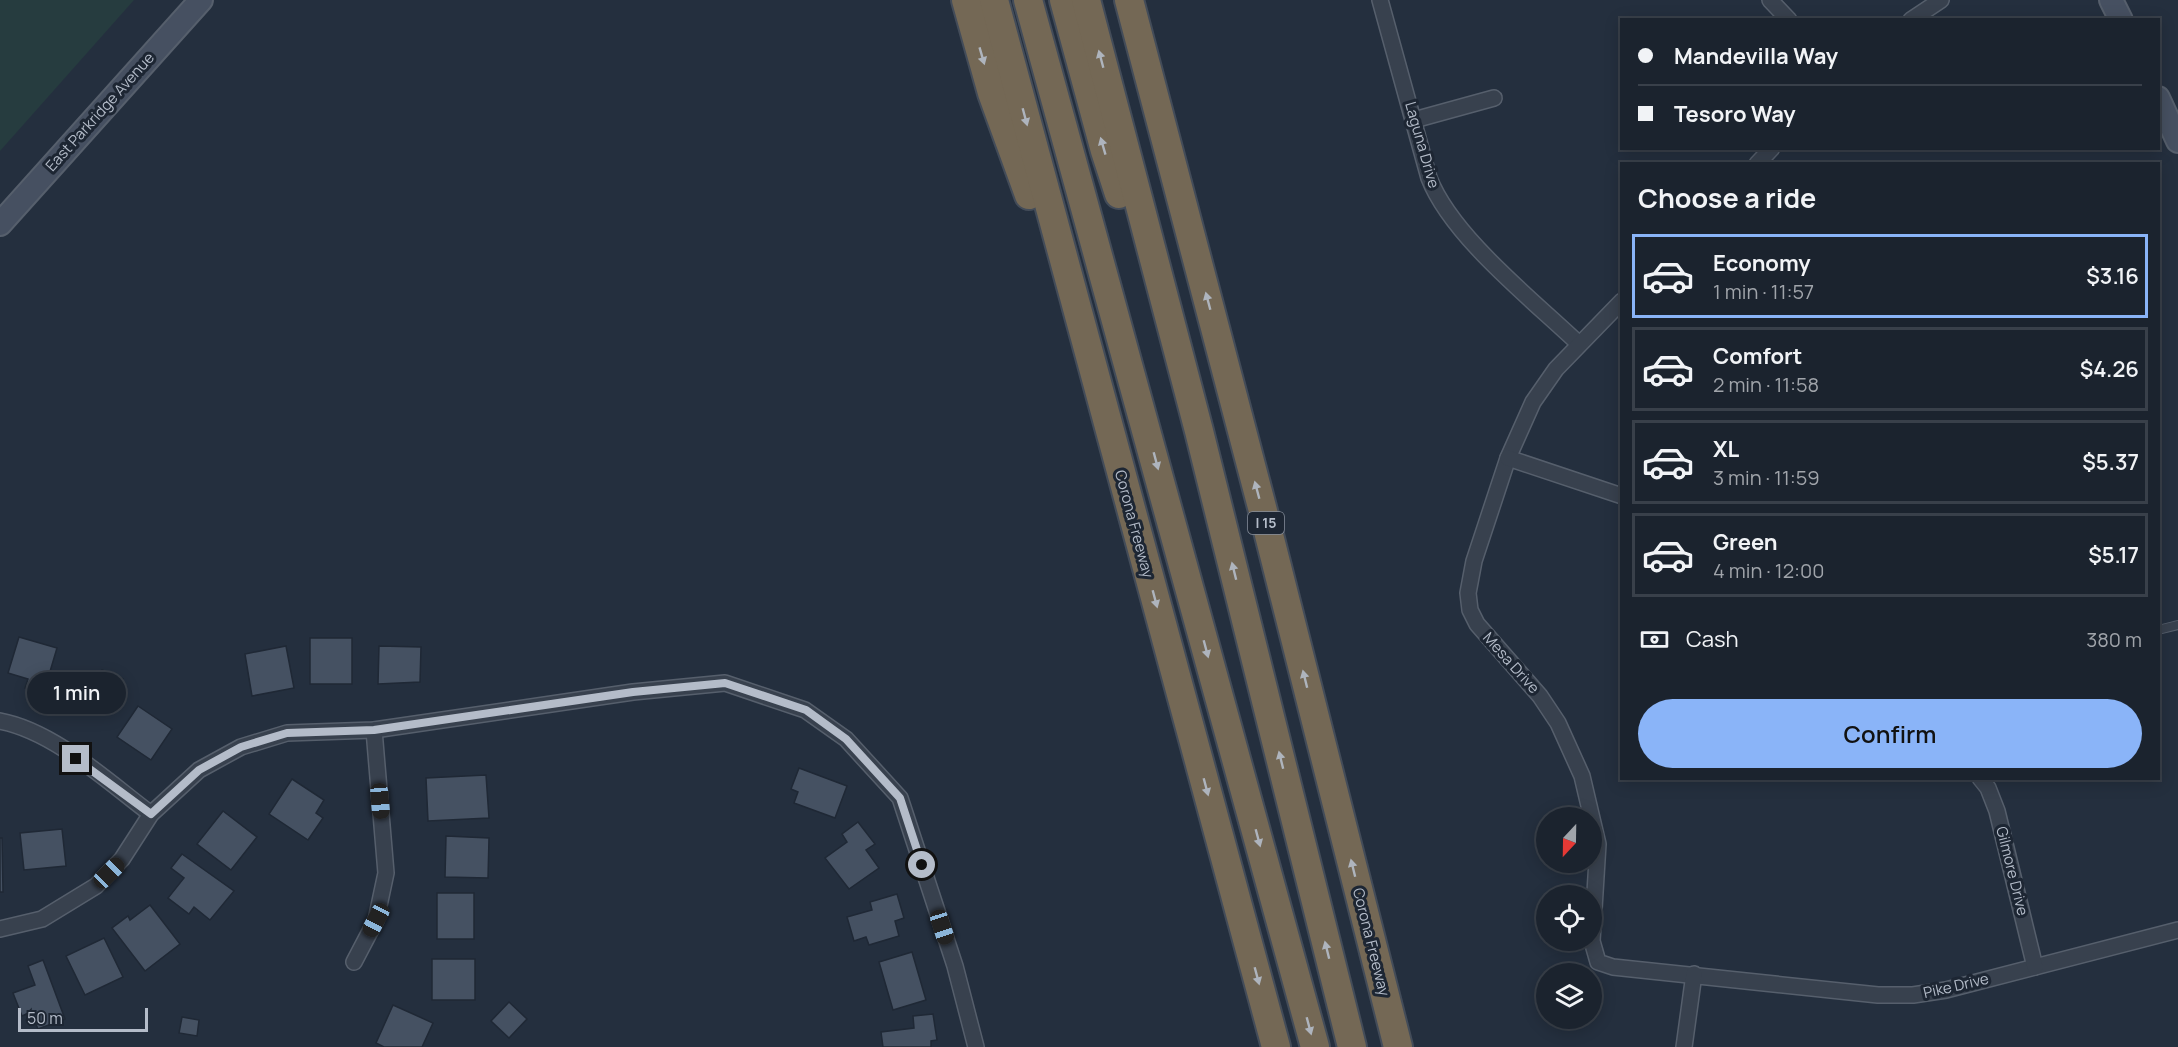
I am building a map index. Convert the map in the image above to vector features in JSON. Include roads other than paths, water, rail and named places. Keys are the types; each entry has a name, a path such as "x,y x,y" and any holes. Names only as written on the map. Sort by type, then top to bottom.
{"highway":[{"path":"966,0 992,93 1095,381"},
{"name":"Corona Freeway","path":"994,0 1276,1047"},
{"path":"1028,0 1146,423 1315,1047"},
{"path":"1044,0 1085,156 1146,423"},
{"path":"1064,0 1104,151 1197,420"},
{"path":"1086,0 1197,420 1352,1047"},
{"name":"Corona Freeway","path":"1129,0 1263,511 1398,1047"}],"main road":[{"name":"East Parkridge Avenue","path":"0,224 201,0"},
{"path":"2111,0 2120,18"},
{"path":"2160,102 2178,141"}],"street":[{"name":"Laguna Drive","path":"1380,0 1429,178 1449,214 1473,243 1579,344"},
{"path":"1770,0 1787,18"},
{"path":"1914,18 1941,0"},
{"path":"1414,120 1494,98"},
{"path":"1759,162 1770,150"},
{"name":"Mesa Drive","path":"1620,303 1579,344 1538,393 1508,458 1470,573 1468,602 1473,618 1482,632 1519,670 1552,714 1582,776 1598,844 1592,932 1593,954 1598,962 1604,965 1694,974"},
{"path":"1508,458 1620,495"},
{"path":"0,929 42,918 96,886 122,859 151,814 199,770 241,747 287,733 374,730 633,692 725,683 806,710 846,739 900,798 955,966 976,1047"},
{"path":"0,721 16,724 57,745 151,814"},
{"path":"354,962 376,920 386,873 374,730"},
{"name":"Gilmore Drive","path":"1982,780 1988,788 1996,811 2036,967"},
{"name":"Pike Drive","path":"1694,974 1903,996 1938,992 2178,930"},
{"path":"1684,1047 1694,974"}],"lane":[{"path":"2160,630 2178,625"}]}
